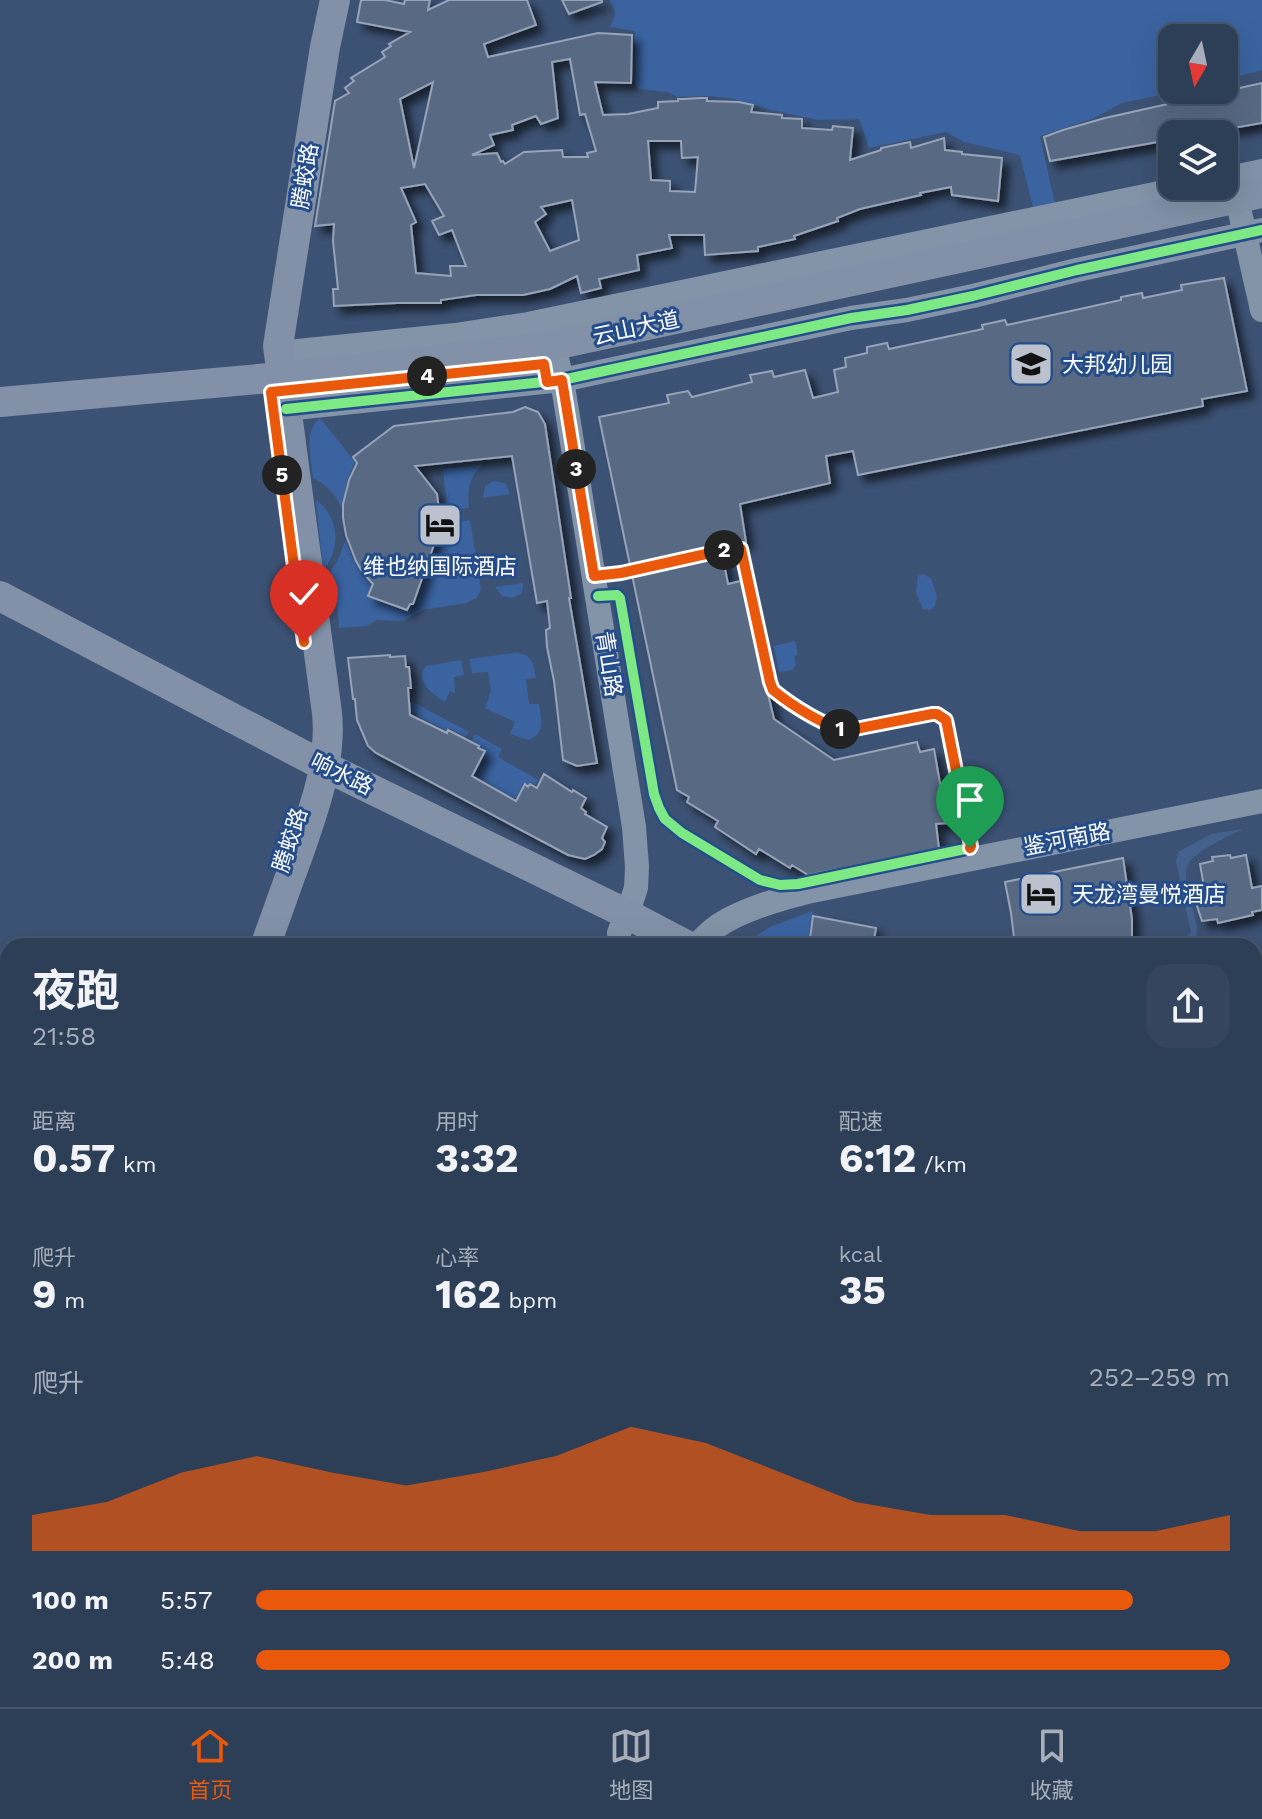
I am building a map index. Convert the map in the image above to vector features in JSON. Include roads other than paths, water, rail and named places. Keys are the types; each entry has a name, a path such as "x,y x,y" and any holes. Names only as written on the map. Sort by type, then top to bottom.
{"main road":[{"name":"腾蛟路","path":"268,938 310,820 316,770 315,718 278,383 278,346 322,63 335,0"},
{"name":"云山大道","path":"551,364 656,324 908,268 1250,206"},
{"name":"云山大道","path":"0,402 551,364 797,308 896,290 1250,206"},
{"name":"云山大道","path":"0,419 278,383"},
{"name":"响水路","path":"0,596 316,770"},
{"name":"响水路","path":"0,616 316,770 622,925 663,938"},
{"name":"腾蛟路","path":"258,938 316,770"}],"street":[{"path":"278,383 482,331 1158,193"},
{"path":"1250,206 1262,260"},
{"path":"1250,206 1262,310"},
{"path":"551,364 907,310 973,296 1077,270 1250,206"},
{"path":"620,304 656,324"},
{"path":"797,308 824,323"},
{"name":"青山路","path":"551,364 634,827 636,888 622,925"},
{"name":"鉴河南路","path":"704,938 725,922 775,901 807,892 1262,801"},
{"name":"鉴河南路","path":"724,938 759,921 819,902 1262,815"}],"place":[{"name":"大邦幼儿园","path":"1031,364"},
{"name":"维也纳国际酒店","path":"440,525"},
{"name":"天龙湾曼悦酒店","path":"1041,894"}]}
